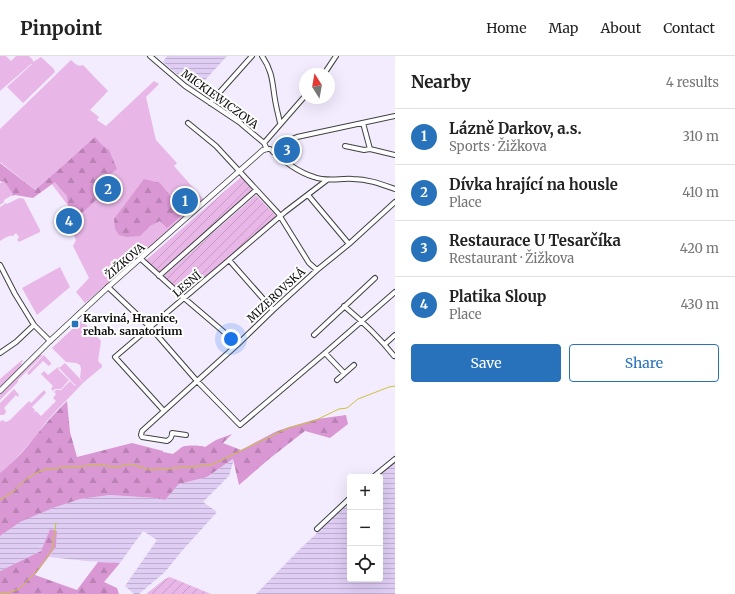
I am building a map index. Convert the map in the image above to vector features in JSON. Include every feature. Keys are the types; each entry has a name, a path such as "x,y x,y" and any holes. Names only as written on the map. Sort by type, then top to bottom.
{"street":[{"name":"MICKIEWICZOVA","path":"150,56 185,86 239,122 264,143 267,149"},
{"path":"210,103 252,56"},
{"path":"262,56 269,66 272,75 280,123"},
{"path":"328,68 336,56"},
{"path":"264,143 299,102"},
{"path":"273,152 297,136 395,116"},
{"path":"188,123 216,146 281,217 310,263 317,270"},
{"path":"363,123 370,149"},
{"path":"346,146 364,150 370,149 395,155"},
{"path":"267,149 270,149 302,172 314,178 327,180 364,180 379,183 395,189"},
{"name":"ŽIŽKOVA","path":"0,391 50,341 108,287 263,150 267,149"},
{"name":"LESNÍ","path":"164,411 115,357 229,260 327,180"},
{"path":"390,188 395,194"},
{"path":"159,276 256,190"},
{"path":"308,195 349,244"},
{"name":"MIZEROVSKÁ","path":"186,435 172,433 172,437 167,441 142,437 141,435 142,431 238,344 273,310 395,202"},
{"path":"141,259 238,344"},
{"path":"229,260 273,310"},
{"path":"0,265 15,294 34,325 50,341"},
{"path":"314,335 375,278"},
{"path":"108,287 150,327 197,381 240,425 395,292"},
{"path":"344,306 362,320 385,344 394,356"},
{"path":"0,354 16,342 34,325"},
{"path":"385,344 395,336"},
{"path":"325,353 344,373"},
{"path":"337,380 354,365"},
{"path":"377,474 395,459"},
{"path":"317,529 347,501"}],"shaded area":[{"path":"0,56 6,56 11,61 16,56 29,56 33,62 41,57 54,69 55,72 23,103 7,87 32,64 0,91"},
{"path":"167,56 227,56 196,90 163,62"},
{"path":"71,60 75,64 81,66 83,65 108,91 90,110 99,117 97,120 106,126 154,81 159,84 146,97 156,140 177,163 174,166 204,200 85,303 76,292 89,278 73,246 76,240 65,216 72,211 48,179 35,190 0,162 0,129"},
{"path":"241,177 253,190 159,273 145,261"},
{"path":"4,181 14,194 4,200 4,202 0,205 0,183"},
{"path":"189,186 200,198 187,210 176,198"},
{"path":"256,195 277,217 186,295 183,295 163,277"},
{"path":"19,198 24,199 40,232 19,242 17,240 19,237 16,233 13,236 0,241 0,207"},
{"path":"60,267 70,287 37,315 22,288"},
{"path":"82,320 101,341 98,361 102,367 84,382 57,410 8,467 0,473 0,422 2,420 6,422 10,420 29,401 31,403 44,390 46,393 32,407 35,410 34,412 36,411 41,416 56,401 53,398 56,394 54,392 56,390 61,390 70,381 76,386 59,368 65,363 83,382 80,378 80,365 66,362 52,348"},
{"path":"40,355 43,355 0,400 0,395"},
{"path":"44,355 51,364 49,366 43,361 29,375 27,373"},
{"path":"22,360 23,361 20,368 0,388 0,379"},
{"path":"58,367 58,369 69,380 61,389 55,389 53,391 51,389 53,386 41,374 44,371 48,375"},
{"path":"14,389 19,395 18,397 16,395 4,408 6,411 5,414 0,415 0,403"},
{"path":"234,459 229,476 203,502 217,512 165,572 139,594 134,594 125,586 157,540 143,531 120,563 49,557 56,547 57,531 50,529 41,551 0,571 0,536 19,522 80,499 110,495 165,500 179,484 207,477"},
{"path":"395,461 395,594 256,594 299,550 347,505 347,582 383,582 383,474 380,474"},
{"path":"170,577 211,594 146,594 165,579"}],"green space":[{"path":"95,137 109,150 117,169 99,183 99,196 96,200 86,210 70,221 67,196 55,182 33,198 15,195 12,196 13,194 4,181 0,181 0,163 35,190"},
{"path":"144,179 160,183 183,214 167,228 160,221 150,226 140,236 127,237 119,235 115,229 114,219"},
{"path":"67,401 70,432 77,457 132,443 173,454 184,446 205,447 216,440 232,434 223,443 241,450 275,432 317,419 346,415 348,424 330,438 305,431 239,485 233,459 207,477 179,484 165,500 110,495 80,499 53,508 20,522 0,536 0,473 18,457"},
{"path":"50,529 57,531 56,547 35,575 77,590 98,562 120,563 104,582 117,588 119,594 0,594 0,571 41,551"}],"waterway":[{"path":"0,500 14,491 25,480 46,469 98,465 117,467 130,464 151,470 211,465 288,428 314,421 339,409 347,408 358,399 395,386"},
{"path":"0,593 8,593 19,589 38,570 52,550 56,523"}],"place":[{"name":"Restaurace U Tesarčíka","path":"287,150"},
{"name":"Dívka hrající na housle","path":"108,189"},
{"name":"Lázně Darkov, a.s.","path":"185,201"},
{"name":"Platika Sloup","path":"69,221"},
{"name":"Karviná, Hranice, rehab. sanatorium","path":"75,324"}]}
